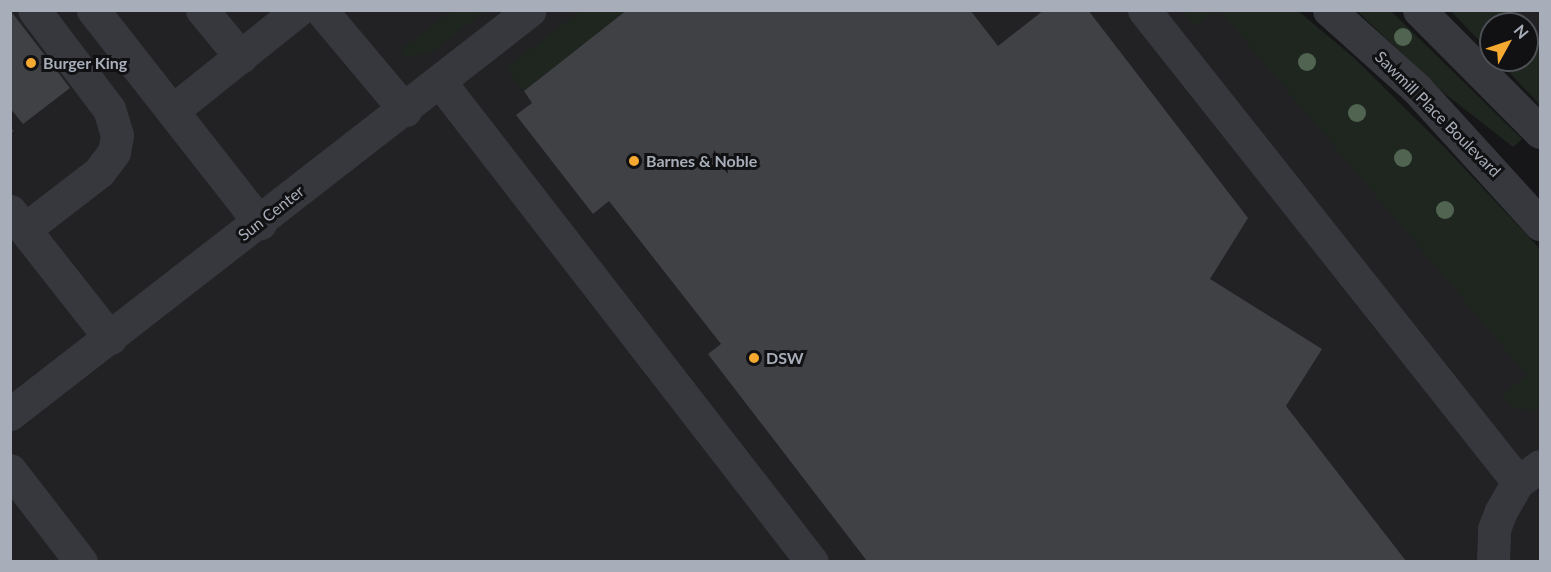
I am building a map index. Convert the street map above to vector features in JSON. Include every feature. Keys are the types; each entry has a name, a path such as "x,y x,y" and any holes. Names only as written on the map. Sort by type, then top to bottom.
{"street":[{"path":"34,10 109,109 117,135 114,152 99,172 18,220 110,338"},
{"path":"93,10 260,223"},
{"path":"202,10 241,57"},
{"path":"172,111 298,10"},
{"path":"321,10 405,110"},
{"name":"Sun Center","path":"10,414 260,223 530,10"},
{"path":"1144,10 1529,474 1494,529 1493,561"},
{"name":"Sawmill Place Boulevard","path":"1329,10 1417,89 1540,224"},
{"path":"1419,10 1540,132"},
{"path":"440,82 812,561"},
{"path":"10,470 81,561"}],"shaded area":[{"path":"453,10 485,11 432,52 405,57 400,50"},
{"path":"10,11 1298,11 1353,57 1445,148 1540,249 1540,561 11,561"},
{"path":"580,11 627,11 524,91 506,68"},
{"path":"1182,11 1218,11 1194,26"},
{"path":"1220,11 1298,11 1353,57 1445,148 1540,249 1540,407 1530,411 1514,407 1502,396 1527,375"},
{"path":"1357,11 1391,11 1522,139 1513,147 1444,93"},
{"path":"1451,11 1540,11 1540,105 1509,72 1539,72 1539,12 1479,12 1479,40"},
{"path":"1451,11 1512,12 1479,12 1479,40"},
{"path":"1539,41 1540,42 1540,105 1509,72 1539,72"}],"building":[{"name":"Burger King","path":"10,10 70,88 23,124 10,108"},
{"path":"627,10 970,10 998,46 1044,10 1088,10 1248,218 1210,279 1322,349 1286,406 1406,561 867,561 708,354 721,344 609,201 593,214 516,115 532,103 524,91"}],"place":[{"name":"Burger King","path":"31,63"},
{"name":"Barnes & Noble","path":"634,161"},
{"name":"DSW","path":"754,358"}]}
